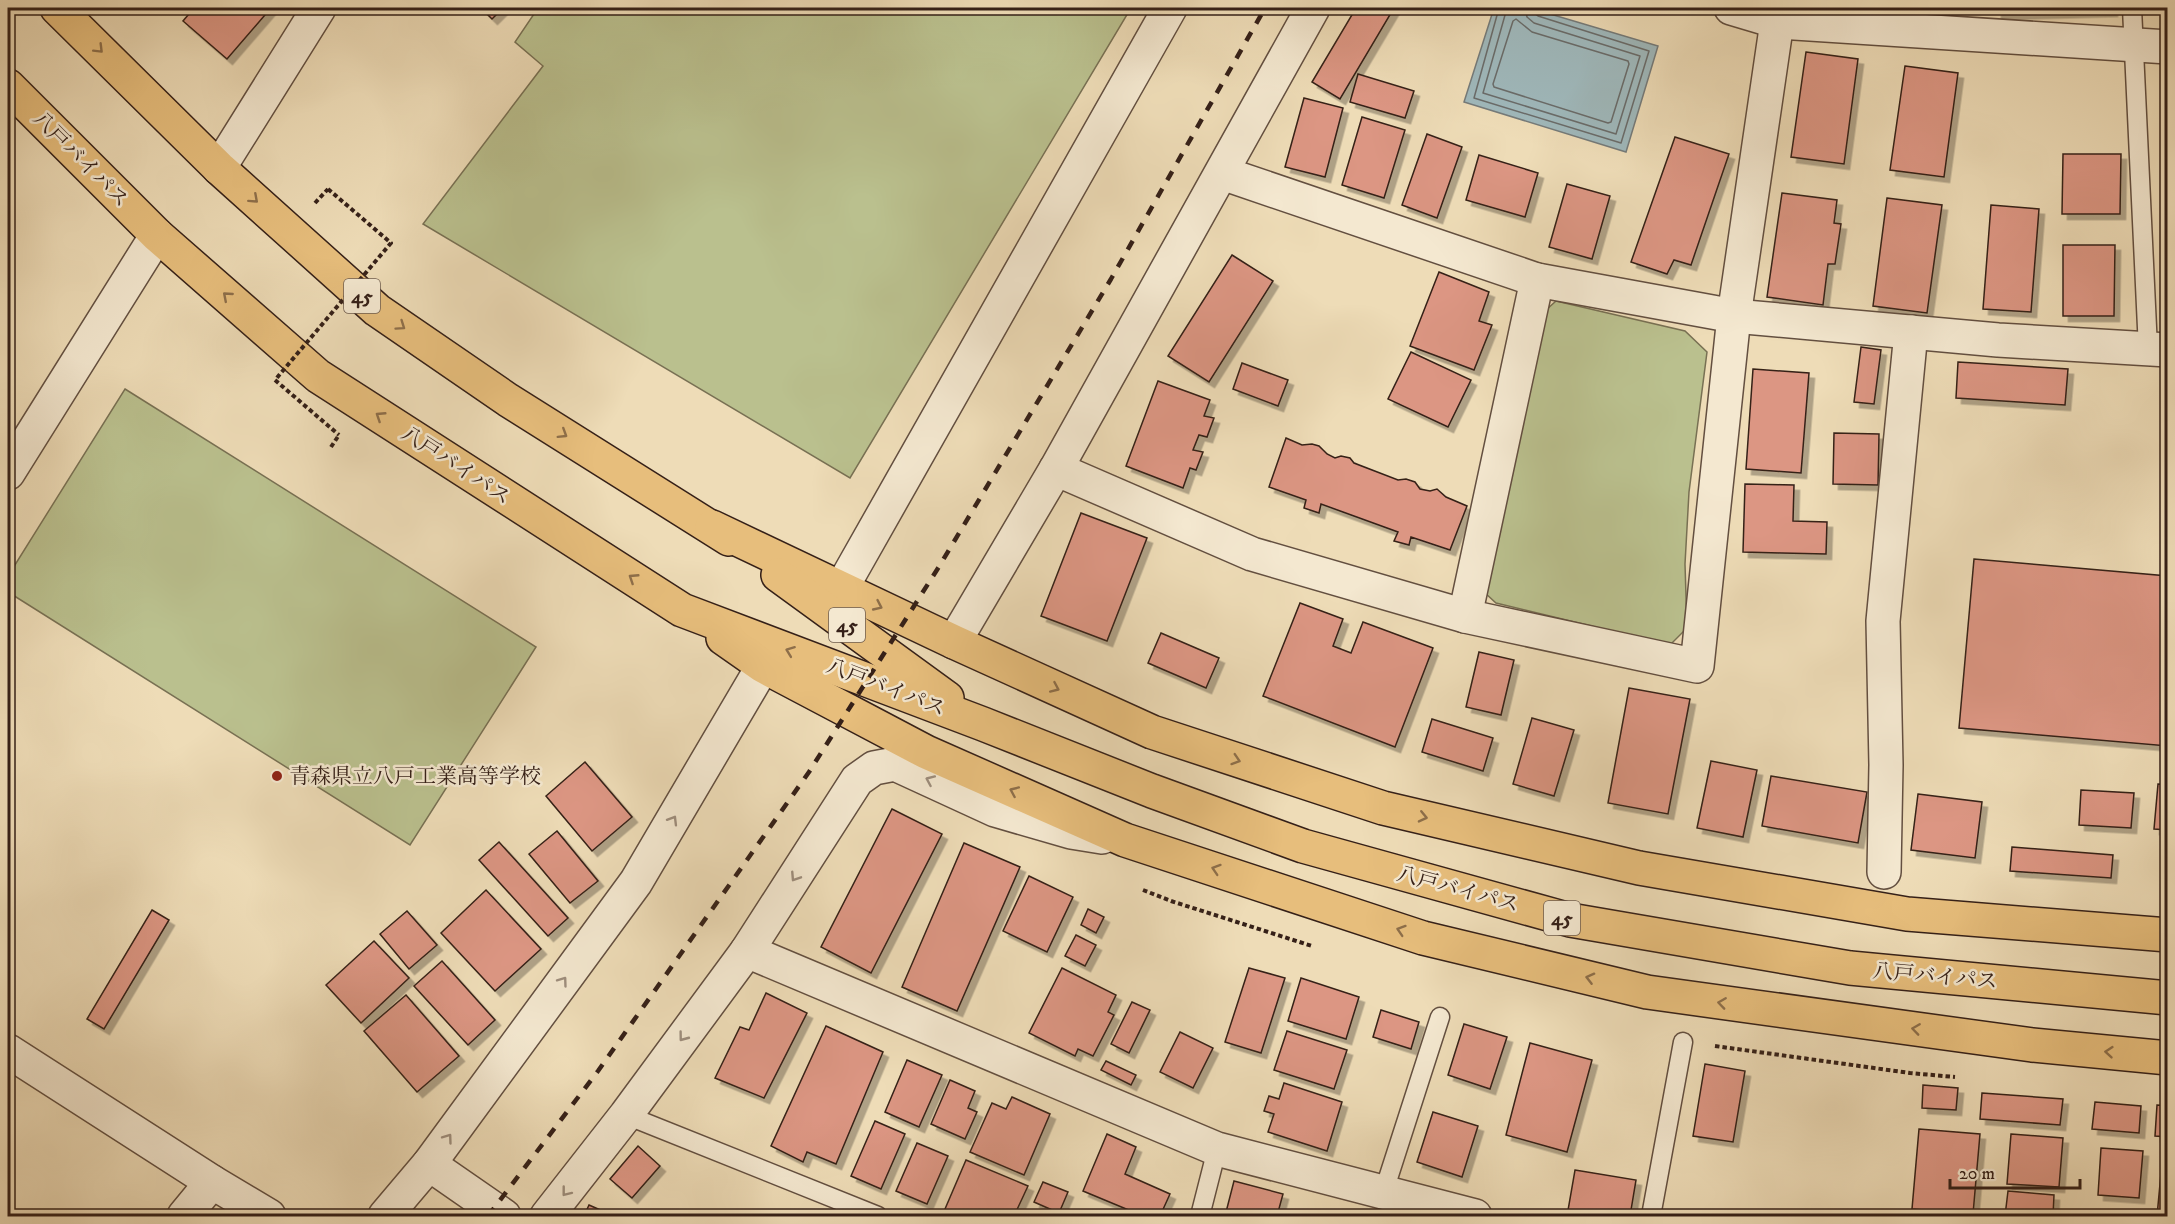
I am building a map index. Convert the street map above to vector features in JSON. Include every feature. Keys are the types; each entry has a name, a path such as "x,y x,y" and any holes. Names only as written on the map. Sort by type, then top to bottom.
{"highway":[{"name":"八戸バイパス","path":"57,8 219,168 377,310 508,400 712,527 982,724"},
{"name":"八戸バイパス","path":"8,86 157,235 318,376 682,610 1152,791 1303,846 1570,920 1850,968 2168,998"},
{"path":"712,527 954,642 1152,732 1383,808 1639,868 1907,914 2168,935"},
{"path":"682,610 763,666 926,752 1125,840 1423,938 1647,992 2032,1045 2168,1058"}],"street":[{"path":"219,168 319,8"},
{"path":"841,589 1170,8"},
{"path":"954,642 1056,470 1313,8"},
{"path":"1731,8 1778,15 2168,47"},
{"path":"1056,470 1252,554 1465,616 1697,666 1734,316 1778,15"},
{"path":"1222,173 1537,280 1734,316 1911,332 2158,350"},
{"path":"8,473 157,235"},
{"path":"1465,616 1537,280"},
{"path":"1884,872 1886,765 1883,621 1911,332"},
{"path":"385,1216 429,1164 636,882 763,666"},
{"path":"547,1216 747,951 857,780 874,768 895,764 995,810 1071,832 1125,840"},
{"path":"747,951 1217,1149 1383,1194 1475,1216"},
{"path":"8,1051 269,1216"},
{"path":"429,1164 504,1216"},
{"path":"184,1216 212,1182"}],"lane":[{"path":"2132,8 2158,350"},
{"path":"1383,1194 1440,1017"},
{"path":"1651,1216 1683,1042"},
{"path":"626,1114 878,1216"},
{"path":"1200,1216 1217,1149"}],"path":[{"path":"315,204 328,189 391,243 275,380 339,435 331,447"}],"green space":[{"path":"538,8 1131,8 850,478 423,224 543,66 515,42"},
{"path":"1556,301 1685,331 1707,352 1689,492 1685,564 1687,628 1670,645 1496,603 1484,592 1545,311"},
{"path":"125,389 536,647 410,845 8,592 8,576"}],"water":[{"path":"1494,8 1530,8 1658,46 1626,152 1464,102"}],"building":[{"path":"194,8 271,8 227,59 183,21"},
{"path":"481,8 503,8 492,19"},
{"path":"1356,8 1394,8 1340,99 1312,82"},
{"path":"1996,8 2112,8 2112,11 1996,14"},
{"path":"1806,52 1858,59 1844,164 1791,157"},
{"path":"1905,66 1958,73 1944,177 1890,170"},
{"path":"1358,74 1414,91 1405,118 1350,102"},
{"path":"1304,98 1343,108 1325,177 1285,167"},
{"path":"1362,117 1405,130 1384,198 1342,185"},
{"path":"1427,134 1462,147 1437,218 1402,205"},
{"path":"1675,137 1729,154 1691,265 1674,260 1667,274 1631,262"},
{"path":"2063,154 2121,154 2120,214 2062,214"},
{"path":"1479,155 1538,173 1525,217 1466,200"},
{"path":"2168,173 2168,217 2165,217 2161,174"},
{"path":"1567,184 1610,196 1592,259 1549,247"},
{"path":"1782,193 1837,200 1834,223 1841,224 1835,264 1828,264 1823,305 1767,297"},
{"path":"1887,198 1942,205 1927,313 1873,306"},
{"path":"1991,205 2039,209 2031,312 1983,309"},
{"path":"2063,245 2115,245 2114,316 2063,316"},
{"path":"1232,255 1273,281 1209,382 1168,356"},
{"path":"1439,272 1489,292 1479,321 1492,325 1474,370 1410,346"},
{"path":"1861,347 1881,350 1874,404 1854,402"},
{"path":"1411,352 1471,380 1448,427 1388,399"},
{"path":"1958,362 2068,369 2065,405 1956,398"},
{"path":"1242,363 1288,380 1278,406 1233,389"},
{"path":"1753,369 1809,373 1801,473 1746,469"},
{"path":"1158,381 1210,400 1204,416 1214,418 1207,437 1199,435 1193,450 1203,452 1196,470 1190,468 1183,488 1126,466"},
{"path":"1834,433 1879,434 1878,485 1833,484"},
{"path":"1286,438 1302,445 1319,446 1335,458 1341,456 1350,458 1354,463 1398,480 1406,479 1415,482 1420,489 1430,491 1437,489 1446,497 1467,506 1450,550 1411,537 1409,545 1394,541 1398,532 1321,504 1319,513 1304,508 1306,500 1269,487"},
{"path":"1745,484 1794,485 1793,521 1827,522 1826,554 1743,552"},
{"path":"1081,513 1147,538 1107,641 1041,616"},
{"path":"1974,559 2168,576 2168,746 1959,728"},
{"path":"1300,603 1343,619 1333,646 1351,653 1363,622 1433,648 1395,747 1263,696"},
{"path":"1161,633 1219,658 1206,688 1148,663"},
{"path":"1479,652 1514,660 1501,715 1466,707"},
{"path":"1629,688 1690,699 1668,814 1608,803"},
{"path":"1532,718 1574,730 1554,796 1513,784"},
{"path":"1432,719 1493,738 1483,771 1422,752"},
{"path":"1711,761 1757,770 1743,837 1697,828"},
{"path":"585,762 632,817 592,851 546,796"},
{"path":"1771,776 1867,792 1858,843 1762,826"},
{"path":"2158,784 2168,785 2168,830 2154,829"},
{"path":"2081,790 2134,793 2131,828 2079,825"},
{"path":"1918,794 1982,802 1975,858 1911,850"},
{"path":"892,809 942,834 871,973 821,947"},
{"path":"557,831 598,881 570,903 529,854"},
{"path":"499,842 568,918 548,936 479,860"},
{"path":"964,843 1020,867 957,1011 902,987"},
{"path":"2012,847 2113,855 2111,878 2010,871"},
{"path":"1029,876 1073,897 1047,952 1003,931"},
{"path":"486,890 541,949 495,991 441,933"},
{"path":"1088,909 1104,917 1096,933 1081,925"},
{"path":"152,910 169,920 104,1029 87,1019"},
{"path":"407,911 437,945 409,969 380,934"},
{"path":"1076,935 1096,945 1085,966 1065,956"},
{"path":"374,941 409,978 361,1023 326,985"},
{"path":"442,961 495,1020 468,1045 414,986"},
{"path":"1062,968 1116,995 1108,1012 1114,1015 1093,1056 1078,1049 1075,1056 1029,1033"},
{"path":"1249,968 1285,978 1261,1053 1225,1042"},
{"path":"1301,978 1359,997 1346,1039 1288,1021"},
{"path":"766,993 807,1013 764,1098 715,1078 740,1027 749,1030"},
{"path":"406,995 459,1056 417,1092 364,1031"},
{"path":"1132,1002 1150,1010 1129,1053 1111,1044"},
{"path":"1381,1010 1419,1022 1411,1049 1373,1037"},
{"path":"1464,1024 1507,1037 1490,1089 1448,1075"},
{"path":"826,1026 883,1052 836,1164 807,1152 803,1162 771,1146"},
{"path":"1287,1031 1347,1050 1334,1089 1274,1070"},
{"path":"1180,1032 1213,1048 1193,1088 1160,1072"},
{"path":"1530,1043 1592,1060 1567,1152 1506,1135"},
{"path":"907,1060 942,1075 919,1127 885,1112"},
{"path":"1106,1061 1136,1075 1131,1085 1101,1070"},
{"path":"1705,1064 1745,1071 1733,1142 1693,1136"},
{"path":"950,1080 975,1091 968,1108 977,1112 965,1139 931,1124"},
{"path":"1284,1083 1342,1102 1327,1151 1268,1132 1274,1114 1264,1111 1269,1096 1279,1099"},
{"path":"1923,1085 1958,1088 1956,1110 1922,1108"},
{"path":"1982,1093 2063,1099 2060,1125 1980,1119"},
{"path":"1012,1097 1050,1114 1024,1175 970,1152 992,1103 1006,1109"},
{"path":"2095,1102 2141,1106 2139,1133 2092,1129"},
{"path":"2157,1105 2168,1106 2168,1137 2155,1136"},
{"path":"1433,1112 1478,1126 1462,1177 1417,1162"},
{"path":"875,1121 905,1134 881,1189 851,1176"},
{"path":"1919,1129 1980,1134 1973,1214 1912,1209"},
{"path":"1107,1134 1136,1147 1125,1174 1170,1194 1160,1216 1143,1216 1083,1191"},
{"path":"2011,1134 2063,1138 2059,1187 2007,1184"},
{"path":"917,1143 948,1156 927,1204 896,1191"},
{"path":"638,1146 660,1166 632,1198 610,1179"},
{"path":"2101,1148 2143,1151 2139,1198 2098,1195"},
{"path":"2163,1152 2168,1152 2168,1216 2157,1216"},
{"path":"966,1160 1028,1186 1014,1216 942,1216"},
{"path":"1575,1170 1636,1180 1630,1216 1567,1216"},
{"path":"1234,1181 1283,1194 1277,1216 1225,1216"},
{"path":"1043,1182 1068,1192 1059,1213 1034,1202"},
{"path":"2008,1191 2054,1195 2053,1216 2005,1216"},
{"path":"589,1205 614,1216 584,1216"}],"railway":[{"path":"488,1216 598,1071 809,772 940,565 1111,279 1265,8"}],"place":[{"name":"青森県立八戸工業高等学校","path":"277,776"}]}
